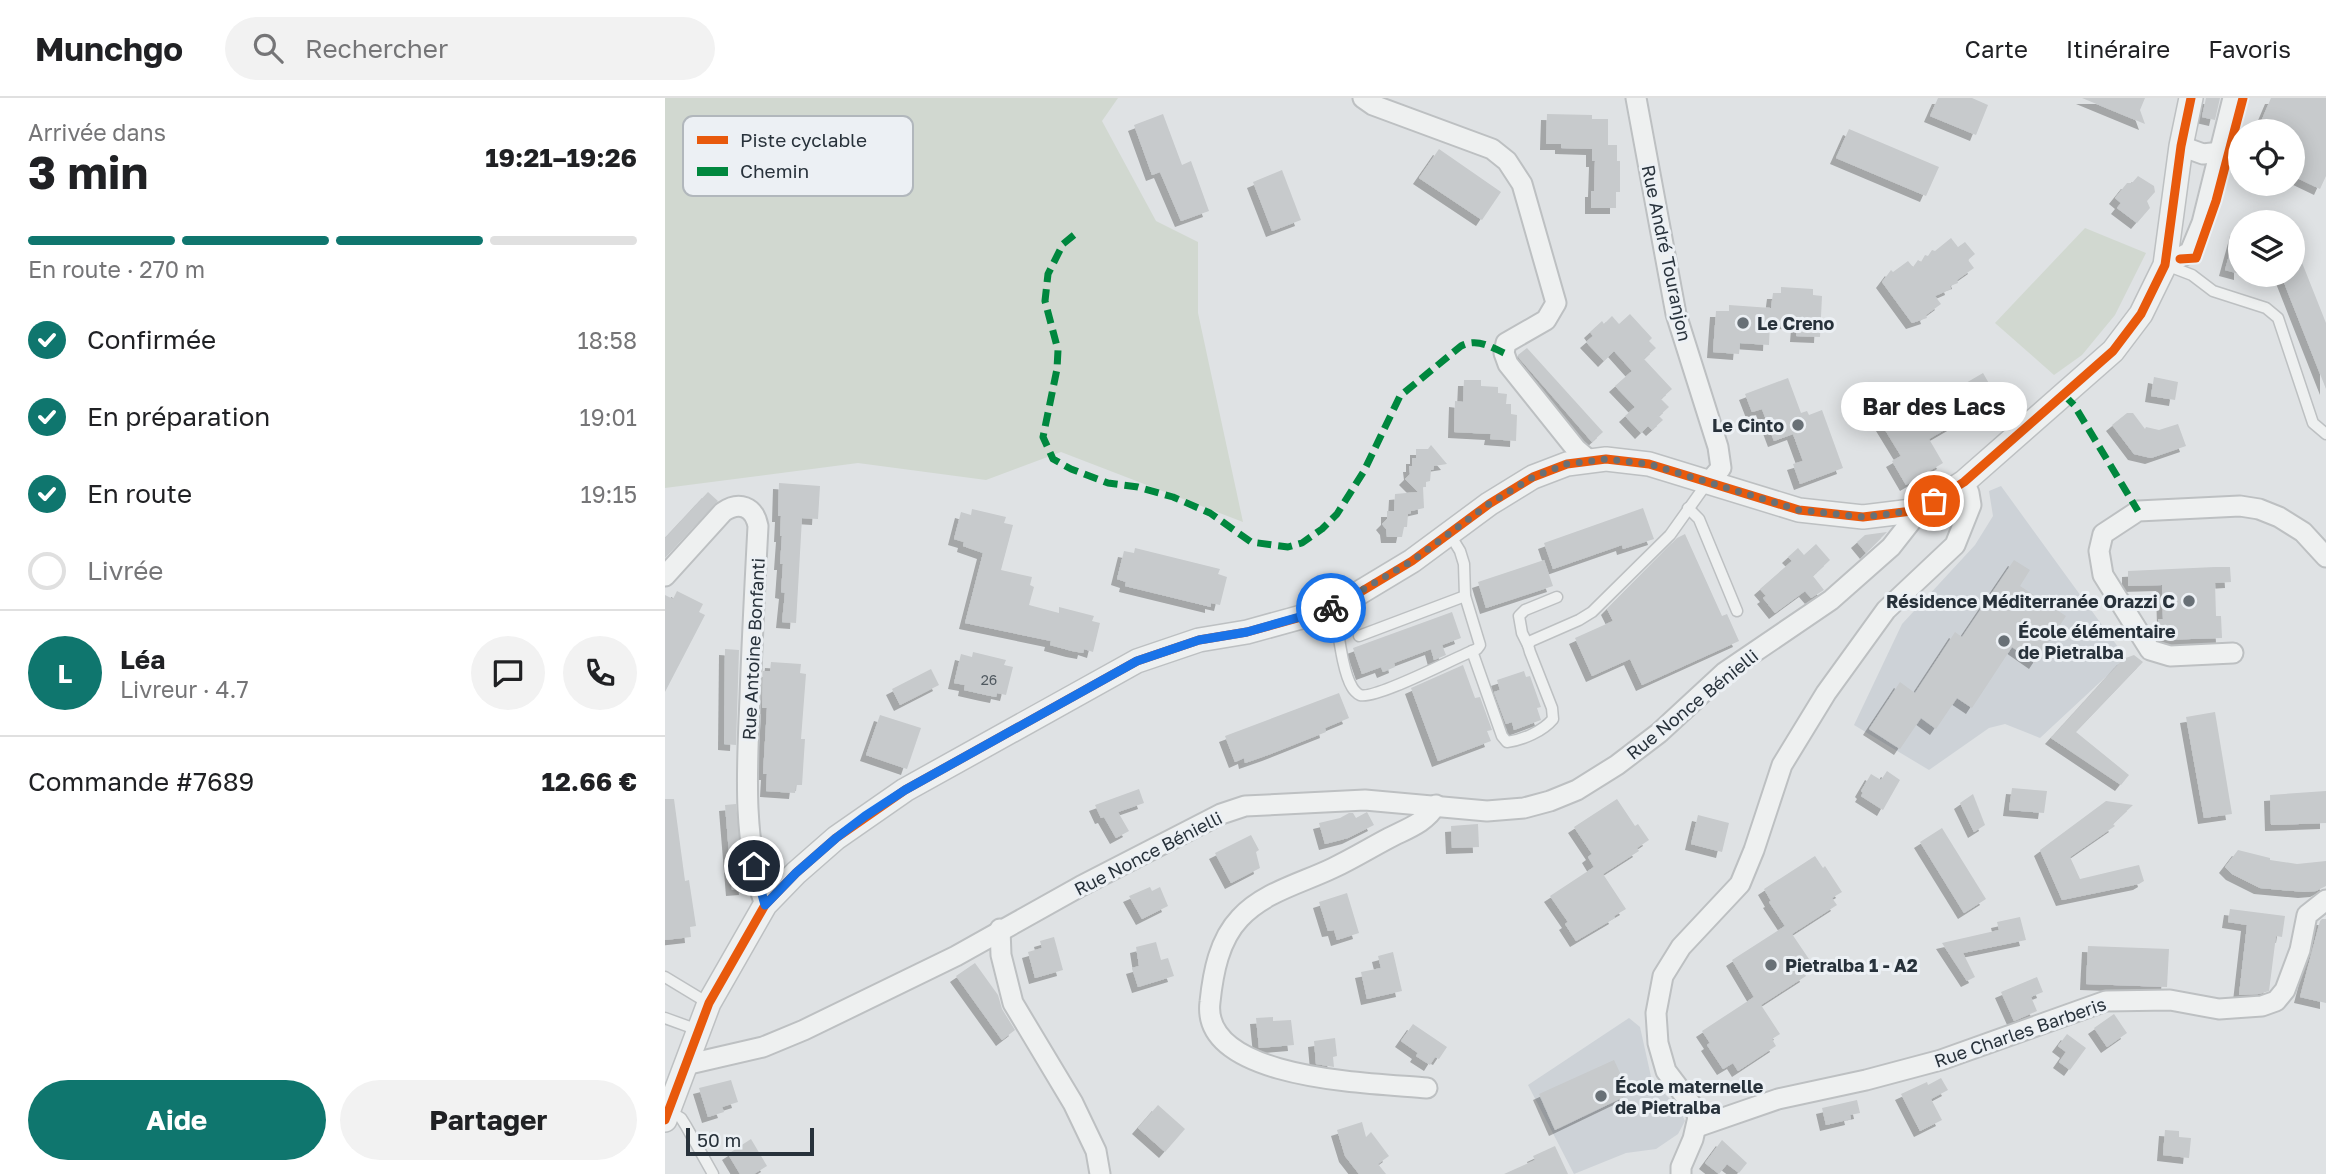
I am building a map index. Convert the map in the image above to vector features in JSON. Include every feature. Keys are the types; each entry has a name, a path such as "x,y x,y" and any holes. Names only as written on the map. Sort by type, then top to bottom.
{"street":[{"path":"1363,98 1373,105 1492,149 1507,161 1514,172 1521,184 1556,303 1546,320 1506,342 1504,353 1507,364 1576,449 1590,461"},
{"name":"Rue André Touranjon","path":"1636,98 1676,313 1718,447 1721,468 1708,483"},
{"path":"667,1115 676,1076 709,1003 765,905 796,873 836,838 905,790 1137,661 1199,640 1247,632 1334,607 1392,574 1489,504 1533,477 1567,464 1624,460 1649,464 1799,510 1863,517 1920,510 1964,482 2113,351 2141,314 2165,265 2190,98"},
{"path":"2165,265 2190,252 2202,223 2233,98"},
{"path":"2181,146 2203,154 2221,152"},
{"path":"1675,1172 1697,1127 1698,1117 1666,1071 1658,1043 1656,1013 1663,976 1681,947 1740,884 1782,765 1826,692 1886,610 1955,545 1971,505 1964,482"},
{"name":"Rue Antoine Bonfanti","path":"665,576 723,512 732,506 740,505 756,516 758,526 747,762 754,866 765,905"},
{"path":"2233,653 2169,656 2150,650 2103,575 2099,551 2103,534 2138,511 2240,506 2259,509 2279,517 2303,532 2326,557"},
{"name":"Rue Nonce Bénielli","path":"676,1076 764,1047 804,1030 956,956 1000,929 1221,814 1245,806 1365,800 1487,811 1524,808 1550,801 1577,789 1617,765 1659,733 1725,672 1831,600 1891,547 1920,510"},
{"path":"1427,1088 1324,1079 1276,1067 1238,1053 1220,1040 1213,1027 1209,1009 1219,957 1226,937 1239,919 1255,905 1283,889 1333,868 1425,819 1436,805"},
{"name":"Rue Charles Barberis","path":"1697,1127 1778,1099 1941,1060 2106,1001 2170,1000 2219,1009 2269,1004 2276,1001 2285,990 2300,950 2307,915 2326,900"},
{"path":"1000,929 1001,955 1013,1003 1073,1103 1096,1151 1100,1174"}],"lane":[{"path":"2165,265 2192,275 2213,291 2266,308 2277,318 2313,423 2326,434"},
{"path":"1528,645 1538,637 1592,612 1670,536 1708,483"},
{"path":"1688,508 1699,519 1737,611"},
{"path":"1334,607 1348,678 1353,690 1360,695 1388,689 1472,651 1480,645 1465,596 1464,564 1449,533"},
{"path":"1359,636 1465,596"},
{"path":"1472,651 1502,736 1507,742 1548,726 1553,719 1552,708 1519,616 1525,610 1557,597"},
{"path":"665,977 709,1003"},
{"path":"665,1018 698,1030"},
{"path":"667,1115 681,1118 713,1174"}],"shaded area":[{"path":"665,98 1118,98 1102,121 1156,221 1198,242 1198,313 1243,522 1061,452 986,480 858,463 665,488"},
{"path":"2085,228 2146,253 2115,315 2082,355 2054,375 1995,323"},
{"name":"École élémentaire de Pietralba","path":"2001,486 2126,658 2040,738 2005,724 1989,728 1929,770 1854,725 1902,624 1975,545 1993,516 1989,491"},
{"name":"École maternelle de Pietralba","path":"1629,1018 1640,1027 1652,1081 1679,1108 1685,1121 1678,1134 1656,1149 1626,1153 1574,1174 1528,1085"}],"building":[{"path":"1938,98 1972,98 1988,105 1976,135 1930,116"},
{"path":"2082,98 2145,98 2140,110 2145,124"},
{"path":"2206,98 2220,98 2215,120 2202,117"},
{"path":"2271,98 2326,98 2326,176 2320,189 2305,182 2305,119 2262,119"},
{"path":"1163,114 1182,165 1191,161 1209,211 1181,221 1160,172 1152,175 1134,125"},
{"path":"1547,114 1592,115 1592,119 1608,119 1608,145 1617,145 1617,161 1620,161 1620,192 1616,192 1616,208 1591,208 1595,161 1592,161 1592,149 1561,148 1561,144 1546,144"},
{"path":"1849,129 1939,167 1926,196 1836,158"},
{"path":"1439,149 1501,192 1482,220 1419,178"},
{"path":"1282,170 1301,220 1272,231 1253,182"},
{"path":"2138,176 2154,186 2155,192 2147,201 2150,208 2137,223 2117,208 2121,203 2115,198 2127,183 2132,183"},
{"path":"1951,238 1958,247 1965,242 1975,254 1968,260 1974,268 1957,280 1958,283 1950,286 1951,289 1935,296 1941,304 1926,315 1927,318 1912,323 1882,282 1891,270 1893,272 1908,261 1913,267 1918,260 1921,262 1925,255 1928,256 1932,250 1935,251"},
{"path":"2305,270 2326,323 2326,389 2286,287 2305,287"},
{"name":"Le Creno","path":"1781,287 1813,289 1813,295 1822,296 1820,337 1796,336 1797,324 1770,322 1769,345 1740,343 1739,354 1713,352 1716,311 1729,311 1729,305 1771,308 1773,293 1781,293"},
{"path":"1630,314 1652,338 1649,341 1656,348 1644,359 1672,389 1661,399 1669,407 1659,416 1663,420 1652,430 1648,426 1641,433 1625,416 1635,407 1615,386 1632,371 1614,351 1604,361 1586,342 1593,336 1590,332 1602,321 1604,324 1612,316 1619,324"},
{"path":"1527,348 1603,432 1592,442 1519,358 1518,355"},
{"path":"1983,373 1998,399 1929,439 1943,463 1906,485 1892,461 1901,456 1882,425 1919,403 1923,408"},
{"path":"2154,377 2178,382 2175,400 2151,396"},
{"name":"Le Cinto","path":"1788,378 1801,413 1807,411 1809,415 1822,410 1843,468 1800,484 1793,464 1803,461 1793,434 1774,441 1762,409 1752,412 1745,394"},
{"path":"1464,380 1481,380 1481,386 1498,387 1498,393 1507,394 1506,404 1511,404 1511,414 1517,415 1516,441 1490,439 1491,434 1454,432 1455,401 1463,402"},
{"path":"2127,413 2133,413 2145,429 2159,430 2178,424 2186,446 2151,458 2134,454 2112,425"},
{"path":"1431,445 1447,464 1434,466 1431,470 1430,481 1423,487 1424,508 1408,514 1407,527 1404,527 1402,537 1387,537 1382,524 1387,519 1387,511 1394,511 1395,494 1418,492 1405,479 1410,474 1412,458 1416,458 1416,449 1428,449"},
{"path":"779,483 820,486 818,519 802,518 796,623 782,622 785,593 781,592 783,564 780,564 782,536 781,516 778,516"},
{"path":"708,492 718,501 665,558 665,538"},
{"path":"1643,508 1654,539 1623,549 1622,545 1553,569 1544,543"},
{"path":"972,509 1006,517 1004,523 1013,525 1001,570 1032,577 1030,585 1034,587 1029,605 1059,613 1059,607 1094,616 1092,621 1100,623 1093,652 1084,649 1083,653 1072,651 1050,645 1051,641 965,623 983,553 963,546 964,542 954,539 961,512 971,515"},
{"path":"1887,532 1866,553 1857,542 1865,535"},
{"path":"1685,534 1722,616 1727,614 1739,641 1642,685 1630,659 1592,676 1575,638 1613,621 1607,609 1677,538"},
{"path":"1816,544 1830,560 1813,576 1824,590 1811,598 1805,591 1775,613 1763,598 1766,596 1760,589 1792,561 1788,557 1798,548 1804,555"},
{"path":"1135,548 1220,569 1218,574 1227,577 1220,605 1211,603 1211,607 1125,586 1126,582 1117,579 1124,551 1134,553"},
{"path":"1544,560 1553,586 1486,608 1478,582"},
{"path":"2014,560 2030,570 2020,586 2066,616 2035,663 2012,647 1972,708 1957,698 1936,729 1921,718 1900,749 1869,729 1900,682 1915,693 1955,632 1962,637"},
{"name":"Résidence Méditerranée Orazzi C","path":"2230,567 2231,582 2215,583 2216,616 2221,616 2222,638 2159,640 2158,619 2163,619 2162,585 2128,586 2128,571"},
{"path":"677,591 703,604 699,612 705,615 665,692 665,595 673,599"},
{"path":"1452,612 1461,638 1442,645 1446,655 1434,660 1431,649 1394,663 1395,667 1383,672 1381,667 1362,674 1353,648"},
{"path":"725,649 739,650 736,745 724,744"},
{"path":"973,652 1006,660 1004,665 1013,667 1006,695 997,693 996,697 964,690 965,685 954,683 961,654 972,657"},
{"path":"2134,655 2143,662 2076,732 2129,775 2121,785 2051,738 2123,659"},
{"path":"771,662 801,664 800,673 806,674 801,739 805,739 802,785 796,785 795,793 766,791 767,774 763,774 767,708 762,708 763,671 770,671"},
{"path":"1463,665 1475,698 1480,697 1492,730 1487,731 1491,741 1438,761 1411,688"},
{"path":"931,669 939,685 900,705 892,689"},
{"path":"1524,671 1526,677 1530,676 1541,707 1537,708 1541,720 1514,730 1512,722 1506,724 1494,692 1500,690 1497,680"},
{"path":"1339,693 1349,718 1325,728 1326,732 1268,755 1245,763 1244,758 1235,762 1225,736"},
{"path":"2215,712 2232,814 2204,818 2186,717"},
{"path":"880,715 921,728 907,769 866,755"},
{"path":"1887,771 1900,780 1883,810 1861,796 1861,791 1871,774 1881,780"},
{"path":"2012,788 2047,791 2044,813 2009,810"},
{"path":"1139,789 1144,803 1118,812 1129,831 1116,838 1095,805"},
{"path":"2326,791 2326,823 2271,825 2270,795"},
{"path":"1973,794 1985,825 1974,832 1960,803"},
{"path":"665,799 674,799 685,881 689,880 696,926 690,927 691,937 665,940"},
{"path":"1617,799 1635,826 1638,824 1649,840 1637,848 1639,851 1603,874 1626,909 1576,941 1565,924 1568,922 1550,896 1594,867 1588,857 1592,854 1574,827"},
{"path":"2106,801 2133,805 2113,824 2115,826 2070,857 2080,879 2139,865 2144,881 2062,900 2040,850"},
{"path":"736,804 745,889 732,890 725,805"},
{"path":"1367,812 1374,825 1348,838 1325,844 1319,823 1349,813 1353,813 1356,818"},
{"path":"1698,815 1729,823 1722,852 1691,844"},
{"path":"1478,824 1479,847 1452,848 1451,826"},
{"path":"1942,828 1986,899 1964,913 1920,842"},
{"path":"1251,835 1259,850 1256,852 1260,868 1231,883 1215,853"},
{"path":"2238,850 2270,860 2297,864 2326,861 2326,886 2316,891 2304,892 2260,888 2232,874 2225,867"},
{"path":"1815,856 1842,892 1832,898 1837,905 1792,934 1811,962 1802,968 1806,976 1761,1005 1780,1034 1772,1039 1776,1046 1738,1071 1733,1063 1723,1069 1707,1045 1710,1043 1702,1031 1754,997 1732,960 1785,926 1764,889"},
{"path":"1150,887 1152,891 1160,887 1168,906 1142,919 1129,896"},
{"path":"1347,893 1359,933 1337,940 1334,930 1328,931 1319,902"},
{"path":"2230,909 2285,916 2282,937 2276,936 2269,991 2239,995 2247,925 2228,922"},
{"path":"2020,917 2026,940 1963,953 1975,977 1967,981 1942,943 1999,930 1997,922"},
{"path":"2322,919 2326,919 2326,1003 2300,997"},
{"path":"1054,937 1063,970 1035,978 1028,952 1042,948 1040,941"},
{"path":"1156,942 1161,960 1168,958 1174,976 1138,987 1132,968 1139,966 1136,947"},
{"path":"2088,946 2169,949 2167,987 2086,984"},
{"path":"1393,952 1402,991 1367,999 1361,972 1381,968 1378,956"},
{"path":"975,963 998,995 1002,1009 1015,1030 1002,1040 956,976"},
{"path":"2037,977 2043,992 2031,997 2037,1011 2014,1021 2001,992"},
{"path":"2114,1014 2127,1033 2107,1047 2094,1028"},
{"path":"1273,1017 1273,1021 1291,1020 1294,1045 1259,1048 1256,1018"},
{"path":"1413,1024 1447,1047 1439,1059 1435,1057 1430,1065 1401,1041"},
{"path":"2067,1034 2086,1048 2070,1070 2059,1062 2066,1052 2058,1046"},
{"path":"1335,1038 1337,1056 1333,1057 1334,1067 1316,1064 1314,1041"},
{"path":"1614,1060 1630,1094 1555,1130 1539,1094"},
{"path":"1941,1078 1948,1090 1931,1099 1942,1120 1920,1131 1901,1094"},
{"path":"731,1080 738,1102 722,1107 724,1112 708,1117 699,1088"},
{"path":"1857,1100 1860,1113 1850,1115 1851,1119 1826,1125 1822,1108"},
{"path":"1158,1105 1185,1129 1165,1152 1138,1128"},
{"path":"1362,1122 1366,1137 1371,1132 1389,1156 1378,1164 1386,1174 1359,1174 1345,1156 1337,1130"},
{"path":"2165,1130 2179,1131 2179,1137 2191,1138 2189,1158 2163,1155"},
{"path":"751,1139 767,1166 754,1174 740,1174 728,1154"},
{"path":"1722,1140 1747,1163 1739,1173 1727,1164 1719,1174 1705,1163"},
{"path":"1555,1146 1568,1174 1504,1174 1535,1160 1533,1156"}],"marked path":[{"path":"1074,235 1063,244 1048,274 1045,301 1058,350 1057,369 1043,437 1053,459 1108,483 1138,487 1173,497 1210,513 1251,542 1288,547 1302,543 1322,529 1337,514 1364,471 1400,396 1461,346 1478,343 1504,353"},
{"path":"2064,395 2074,405 2138,511"}],"cycle path":[{"path":"665,1120 709,1003 765,905 796,873 836,838 905,790 1137,661 1199,640 1247,632 1334,608 1412,561 1489,504 1533,477 1567,464 1606,459 1649,464 1799,510 1863,517 1920,510 1964,482 2113,351 2141,314 2165,265 2181,146 2191,98"},
{"path":"2180,259 2196,258 2216,201 2243,98"}],"way so far":[{"path":"1331,608 1392,574 1489,504 1533,477 1567,464 1607,459 1649,464 1799,510 1863,517 1920,510 1934,501"}],"place":[{"name":"Le Creno","path":"1743,323"},
{"name":"Le Cinto","path":"1798,425"},
{"name":"Bar des Lacs","path":"1934,501"},
{"name":"Résidence Méditerranée Orazzi C","path":"2189,601"},
{"name":"École élémentaire de Pietralba","path":"2004,641"},
{"name":"Pietralba 1 - A2","path":"1771,965"},
{"name":"École maternelle de Pietralba","path":"1601,1096"}],"route":[{"path":"754,866 765,905 796,873 865,816 905,790 1137,661 1199,640 1247,632 1331,608"}]}
